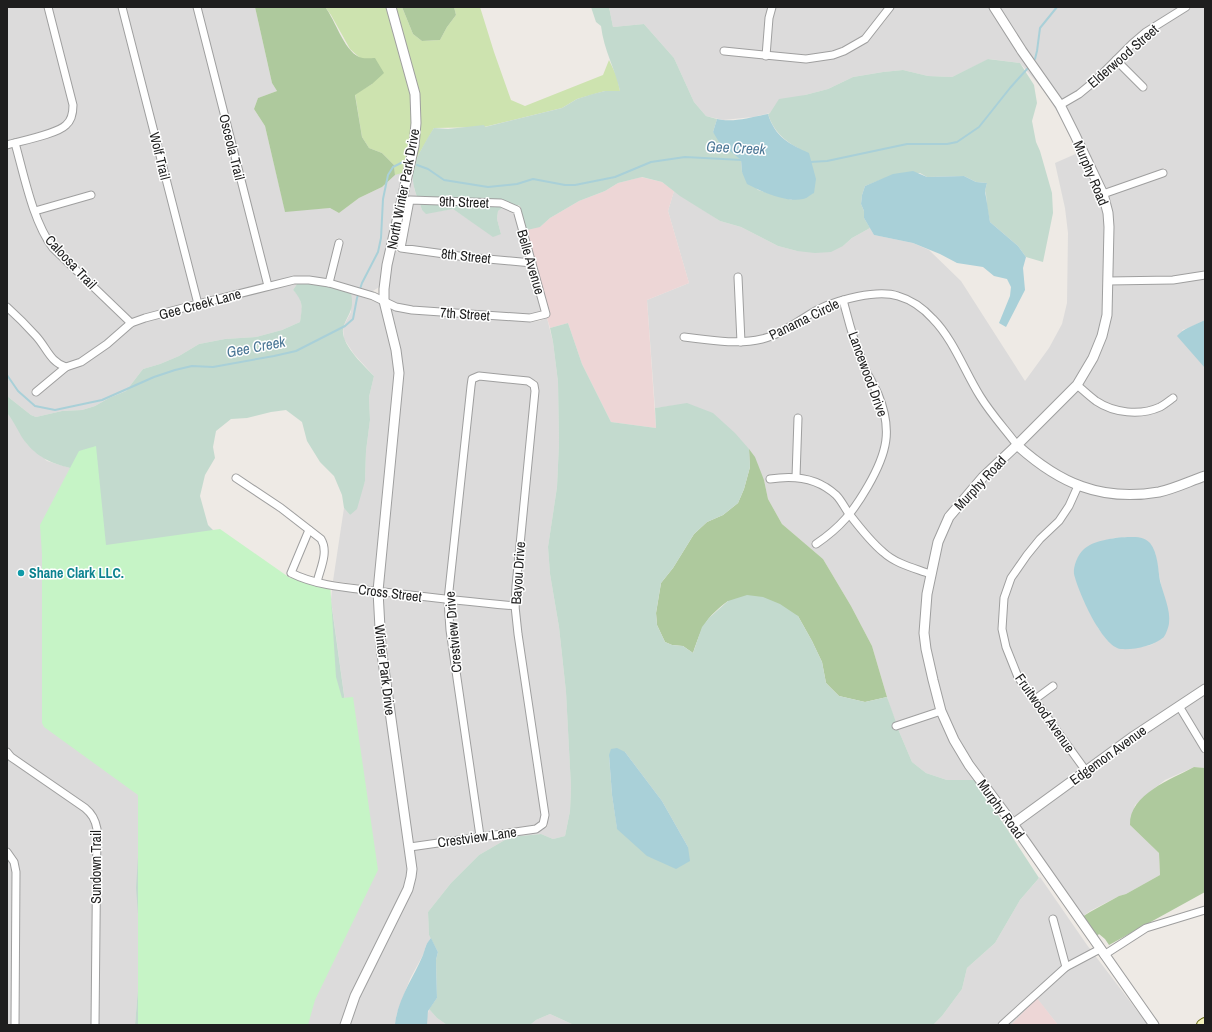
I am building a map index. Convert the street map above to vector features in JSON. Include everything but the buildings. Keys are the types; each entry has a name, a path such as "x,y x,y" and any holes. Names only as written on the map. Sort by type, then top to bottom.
{"street":[{"path":"7,145 60,130 67,125 72,117 73,105 48,7"},
{"name":"Wolf Trail","path":"122,7 198,304"},
{"name":"Osceola Trail","path":"197,7 268,286"},
{"name":"North Winter Park Drive","path":"384,302 387,264 414,146 416,123 415,94 391,7"},
{"path":"766,56 769,18 772,7"},
{"path":"724,52 806,59 833,55 844,51 865,39 890,7"},
{"name":"Murphy Road","path":"994,7 1022,51 1060,105 1076,135 1103,194 1108,213 1109,227 1107,315 1102,336 1093,358 1077,385 983,477 961,501 949,517 938,542 930,574 924,613 924,633 933,680 941,711 954,740 969,765 1013,824 1154,1025"},
{"name":"Elderwood Street","path":"1060,105 1079,94 1096,80 1146,32 1186,7"},
{"path":"1116,60 1143,87"},
{"name":"Caloosa Trail","path":"15,143 40,228 46,238 53,248 131,323"},
{"path":"1103,194 1163,173"},
{"path":"35,211 91,195"},
{"name":"9th Street","path":"401,248 410,200 501,203 517,210"},
{"name":"Belle Avenue","path":"517,210 546,314"},
{"path":"329,283 339,242"},
{"name":"8th Street","path":"401,248 466,257 532,263"},
{"path":"1108,281 1173,280 1205,275"},
{"path":"738,277 741,342"},
{"name":"Gee Creek Lane","path":"36,392 66,367 81,362 107,344 131,323 198,304 294,280 309,280 329,283 364,293 384,302"},
{"name":"Panama Circle","path":"684,337 741,342 763,339 784,330 819,309 843,300 862,296 887,294 903,298 914,303 925,311 943,330 980,396 1017,445"},
{"name":"Lancewood Drive","path":"816,544 833,533 850,515 875,474 884,454 887,439 887,427 884,410 878,393 859,355 843,300"},
{"name":"7th Street","path":"384,302 396,307 412,310 530,318 546,314"},
{"name":"Winter Park Drive","path":"345,1025 355,996 408,889 412,869 381,647 378,591 399,373 396,350 384,302"},
{"path":"7,307 39,339 51,358 59,365 66,367"},
{"name":"Bayou Drive","path":"472,379 479,376 528,381 534,385 535,391 516,578 515,606 545,815 543,824"},
{"name":"Crestview Drive","path":"472,379 448,600 450,630 480,836"},
{"path":"1077,385 1097,401 1118,410 1134,412 1149,411 1161,407 1173,398"},
{"path":"796,477 798,418"},
{"path":"1017,445 1033,459 1054,473 1078,486 1110,494 1130,495 1160,492 1205,476"},
{"path":"770,480 783,477 796,477 812,480 825,485 838,496 867,537 883,553 903,565 930,574"},
{"path":"236,478 281,508 321,539 324,544 325,552 317,582"},
{"name":"Fruitwood Avenue","path":"1078,486 1069,506 1059,521 1040,539 1019,565 1011,578 1004,598 1002,630 1006,647 1018,678 1086,771"},
{"name":"Cross Street","path":"309,530 291,574 303,579 343,587 448,600 515,606"},
{"path":"1034,700 1053,686"},
{"name":"Edgemon Avenue","path":"1013,824 1134,736 1205,689"},
{"path":"1179,706 1205,749"},
{"path":"896,726 941,711"},
{"name":"Sundown Trail","path":"7,752 11,757 85,808 95,820 97,829 95,1025"},
{"name":"Crestview Lane","path":"410,847 536,829 543,824"},
{"path":"7,852 14,862 16,872 15,1025"},
{"path":"1002,1025 1066,967 1102,952 1146,928 1205,910"},
{"path":"1053,919 1066,967"}],"shaded area":[{"path":"7,7 45,7 70,105 69,115 65,122 58,127 7,141"},
{"path":"52,7 119,7 194,301 132,319 56,245 48,236 43,227 39,213 95,198 93,191 37,206 19,146 61,133 70,127 76,117 76,104"},
{"path":"126,7 193,7 264,283 200,300"},
{"path":"200,7 255,7 272,83 277,91 258,98 254,109 265,126 285,211 330,208 339,213 359,198 382,187 396,174 405,172 381,286 371,292 333,280 343,240 337,238 327,279 309,276 293,277 270,282"},
{"path":"609,7 768,7 763,52 721,48 721,55 807,62 834,59 867,41 885,21 894,7 991,7 1057,107 1076,143 1045,92 1020,63 989,59 952,77 928,76 903,70 883,72 853,77 828,89 805,95 770,113 753,117 723,120 706,116 694,102 674,58 644,24 613,27"},
{"path":"776,7 886,7 863,36 832,52 806,55 770,52 773,19"},
{"path":"998,7 1179,7 1144,29 1094,78 1061,101 1024,49"},
{"path":"1193,7 1205,7 1205,272 1173,276 1112,277 1107,196 1167,175 1165,168 1104,190 1064,107 1098,83 1117,65 1144,92 1148,87 1121,60 1148,35"},
{"path":"13,148 37,229 43,240 51,250 126,323 105,341 79,359 72,362 66,363 53,356 41,337 7,302 7,149"},
{"path":"1080,152 1100,195 1104,213 1106,227 1104,314 1099,335 1090,356 1074,382 1017,440 983,394 945,327 927,308 916,300 898,292 887,290 845,295 818,306 783,326 762,335 744,338 741,274 735,274 738,338 681,334 680,341 707,344 739,345 764,342 786,333 820,312 841,304 856,356 875,394 881,411 884,439 881,453 872,472 850,509 840,494 826,482 799,474 801,414 795,414 793,474 767,477 768,484 784,481 796,481 823,488 835,499 846,515 831,530 812,543 815,549 834,536 850,520 865,539 882,556 902,568 926,576 923,593 937,708 896,722 890,707 872,646 851,606 823,559 782,524 768,499 764,480 687,404 655,408 647,300 689,283 668,211 674,191 720,221 741,227 778,246 797,251 843,246 852,238 870,228 874,235 913,243 929,250 961,281 1025,381 1049,348 1062,324 1067,303 1068,233 1065,208 1055,163"},
{"path":"413,169 414,188 417,197 407,197 397,252 529,266 542,312 530,314 413,307 387,299 390,265"},
{"path":"641,177 662,182 674,191 668,211 689,283 647,300 656,428 611,422 582,364 568,323 550,328 547,318 550,316 524,223 540,227 550,218 579,201 605,191 618,183"},
{"path":"413,204 420,204 422,210 427,213 453,209 468,219 501,234 497,219 498,211 502,208 514,212 527,259 404,245"},
{"path":"1205,279 1205,320 1182,330 1205,368 1205,472 1159,488 1130,492 1110,490 1079,482 1035,456 1022,445 1077,389 1105,409 1118,414 1134,416 1149,415 1162,410 1177,399 1173,393 1159,403 1148,407 1134,409 1119,407 1098,398 1081,384 1096,360 1111,285 1173,283"},
{"path":"297,284 293,290 300,297 302,309 300,322 282,330 256,337 225,339 199,344 179,356 143,369 126,391 95,406 82,410 62,411 36,417 31,415 7,396 7,311 36,341 49,361 58,368 31,391 35,397 67,371 83,365 109,347 133,326 146,321"},
{"path":"351,293 381,304 393,351 396,373 375,587 333,581 344,508 350,515 365,481 366,451 370,420 369,397 374,376 354,354 344,339 343,327 351,312"},
{"path":"887,297 897,299 913,306 941,332 978,398 1013,444 959,499 928,569 904,561 885,550 854,515 878,476 886,456 890,440 890,427 887,409 881,392 872,377 862,353 847,303 862,299"},
{"path":"389,308 412,314 530,322 547,318 553,342 558,382 559,443 557,487 548,547 550,574 559,627 566,692 571,787 570,811 565,836 553,839 541,834 510,837 479,855 451,883 428,912 429,935 431,938 426,945 424,953 410,979 397,1013 395,1024 397,1025 348,1025 354,1007 411,890 413,850 537,832 546,828 548,825 549,815 518,606 539,392 538,383 536,380 470,375 468,377 445,596 381,588 402,374"},
{"path":"480,380 527,385 531,387 532,392 512,602 451,596 474,387 475,382"},
{"path":"7,413 13,419 27,444 47,461 70,468 68,477 138,789 141,811 140,939 139,977 135,1025 98,1025 100,828 97,818 93,811 86,805 13,754 7,747"},
{"path":"1017,449 1074,488 1057,519 1024,552 1008,577 1001,596 999,629 1002,648 1015,679 1081,770 1012,818 956,738 944,710 927,633 928,614 941,544 952,519 986,479"},
{"path":"1205,480 1205,685 1086,766 1039,700 1057,687 1054,681 1034,695 1020,676 1009,646 1005,629 1007,599 1014,580 1029,557 1042,542 1062,524 1072,508 1080,490 1110,497 1130,499 1161,495","holes":["1130,537 1155,553 1167,608 1165,636 1151,645 1134,648 1108,641 1098,628 1074,573 1096,543 1114,538"]},
{"path":"332,589 375,594 409,869 405,887 341,1025 299,1025 368,868 331,600"},
{"path":"381,595 445,603 476,833 413,843 384,647"},
{"path":"451,604 512,609 542,815 540,821 535,825 483,832 453,630"},
{"path":"1205,694 1205,743 1184,707"},
{"path":"1179,711 1205,756 1205,768 1194,767 1165,780 1135,805 1130,825 1159,853 1160,875 1126,894 1090,911 1082,917 1017,825 1136,739"},
{"path":"940,715 1006,821 1004,823 975,780 947,780 926,773 912,762 898,729"},
{"path":"7,757 83,811 89,816 92,822 94,829 92,1025 19,1025 19,872 17,860 7,847"},
{"path":"7,857 13,872 12,1025 7,1025"},
{"path":"1040,877 1087,945 1148,1025 1058,1025 1037,999 1011,1025 933,1025 942,1016 962,989 967,968 995,943 1020,900"},
{"path":"1037,998 1058,1025 1011,1025"},
{"path":"429,1009 437,1018 447,1025 427,1025"},
{"path":"550,1014 574,1025 530,1025 536,1020"}],"green space":[{"path":"255,7 325,7 348,48 359,57 375,58 384,73 372,84 355,95 362,137 369,148 382,153 394,165 395,175 382,187 359,198 339,213 330,208 285,212 265,126 254,109 258,98 277,91 272,83"},
{"path":"325,7 387,7 412,95 413,123 411,145 405,172 395,175 394,165 382,153 369,148 362,137 355,94 372,84 360,58 350,49"},
{"path":"394,7 402,7 413,34 422,41 440,40 456,15 454,7 480,7 511,100 525,106 603,75 609,60 617,77 620,91 605,91 577,99 562,108 484,127 434,128 419,154 413,169 419,124"},
{"path":"402,7 454,7 456,15 440,40 422,41 413,34"},
{"path":"591,7 609,7 613,27 644,24 674,58 694,102 706,116 717,119 713,132 741,160 742,172 758,190 792,200 798,148 779,134 768,114 779,99 805,95 828,89 853,77 883,72 903,70 928,76 952,77 988,59 1020,63 1034,85 1037,103 1032,121 1036,142 1052,193 1053,213 1043,262 1026,257 1018,246 990,222 985,191 987,183 976,182 964,176 927,177 920,173 880,180 865,186 861,204 864,211 864,218 870,228 831,252 815,253 797,251 778,246 741,227 720,221 680,196 662,182 642,177 618,183 605,191 579,201 550,218 540,227 527,230 519,205 517,206 502,200 417,197 413,181 415,162 434,128 448,129 484,125 485,127 562,108 577,99 593,94 605,91 620,91 602,35 601,26 596,22"},
{"path":"420,204 500,207 502,208 498,211 497,219 501,234 493,237 453,209 426,214 422,210"},
{"path":"309,283 329,286 351,293 352,306 344,325 344,339 358,360 374,376 369,397 370,420 366,451 365,481 357,509 350,515 344,508 342,495 334,476 320,462 307,441 302,422 286,410 247,418 231,419 216,431 213,447 215,458 205,475 200,496 208,525 221,538 248,559 331,601 368,868 299,1025 135,1025 139,977 140,939 136,888 141,811 138,789 68,477 70,468 47,460 27,444 7,413 7,396 31,415 36,417 62,411 82,410 95,406 126,391 143,369 179,356 199,344 225,339 256,337 282,330 300,322 301,301 293,290 297,284"},
{"path":"568,323 582,364 611,422 656,428 655,408 687,403 713,413 735,433 749,449 750,467 744,489 738,503 723,515 707,522 694,534 673,568 661,583 656,613 657,625 665,642 672,645 683,646 693,653 702,627 709,618 728,601 747,595 763,597 780,604 798,616 822,662 826,683 839,696 865,702 887,697 896,722 892,724 893,730 898,729 912,762 926,773 947,780 975,780 1039,878 1020,900 995,943 967,968 962,989 942,1016 933,1025 574,1025 550,1014 536,1020 530,1025 447,1025 437,1018 429,1009 437,998 436,960 438,952 429,935 428,912 451,883 479,855 510,837 541,834 553,839 565,836 570,811 571,787 566,692 559,627 550,574 548,547 557,487 559,443 558,382 550,328","holes":["625,752 662,801 688,847 617,828 612,795 609,755"]},
{"path":"96,446 106,545 220,529 290,578 330,582 336,677 342,698 353,697 378,870 315,1000 308,1025 138,1025 138,795 44,727 42,723 42,554 40,525 79,451"},
{"path":"749,449 755,457 764,480 768,499 782,524 823,559 851,606 872,646 887,697 865,702 839,696 826,683 822,662 798,616 728,601 709,618 699,636 693,653 683,646 672,645 665,642 657,625 656,613 661,583 673,568 694,534 707,522 723,515 738,503 744,489 750,467"},
{"path":"1194,767 1205,768 1205,892 1109,945 1099,934 1096,937 1082,917 1160,875 1159,853 1130,825 1132,814 1136,805 1153,789"}],"water":[{"path":"768,114 775,129 784,139 809,153 816,179 814,193 805,198 797,200 782,198 766,193 747,184 742,172 741,160 719,142 713,132 717,119 736,120"},
{"path":"913,171 927,177 964,176 976,182 987,183 985,191 990,222 1018,246 1026,257 1023,268 1025,290 1006,327 999,323 1010,296 1011,287 1007,279 994,276 983,267 957,263 913,243 874,235 864,218 864,211 861,204 865,186 893,174"},
{"path":"1205,320 1205,368 1177,336 1186,329"},
{"path":"1130,537 1143,538 1153,547 1160,581 1168,608 1169,623 1164,637 1155,643 1138,648 1121,649 1114,646 1106,639 1099,629 1080,593 1074,571 1078,557 1088,546 1106,540"},
{"path":"617,748 625,752 662,801 688,847 690,861 676,869 647,856 617,829 612,795 609,755 611,749"},
{"path":"431,938 438,952 436,960 437,998 428,1011 427,1025 397,1025 395,1024 399,1005"}],"waterway":[{"name":"Gee Creek","path":"1035,59 1040,28 1057,7"},
{"name":"Gee Creek","path":"810,162 827,161 907,144 947,144 957,142 979,127 1028,68"},
{"name":"Gee Creek","path":"417,165 428,169 444,180 488,187 517,184 533,179 565,185 575,185 615,177 651,162 685,157 742,160"},
{"name":"Gee Creek","path":"7,375 18,391 35,406 55,410 102,400 154,377 175,370 192,366 213,367 296,351 345,326 353,319 357,298 362,283 378,252 381,238 383,199 388,175 393,167 403,162"}],"place":[{"name":"Shane Clark LLC.","path":"21,573"}]}
